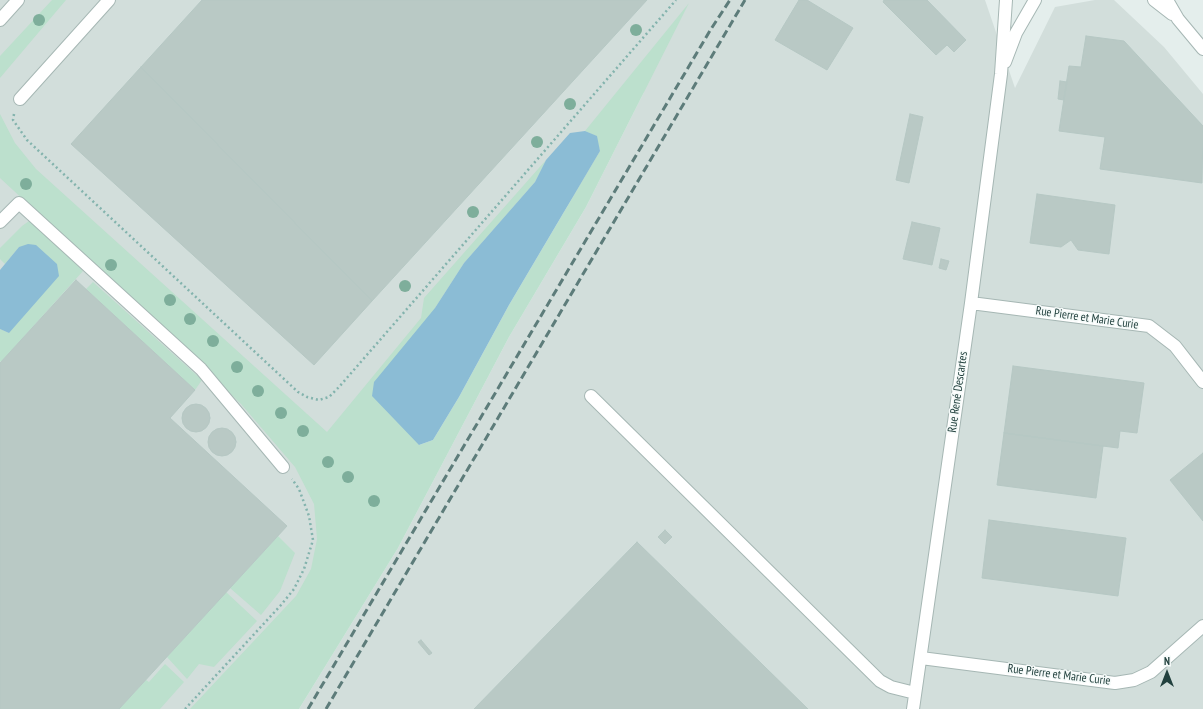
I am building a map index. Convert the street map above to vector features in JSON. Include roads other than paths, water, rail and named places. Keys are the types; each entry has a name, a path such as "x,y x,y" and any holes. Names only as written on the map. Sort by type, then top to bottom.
{"street":[{"path":"0,20 18,0"},
{"path":"20,99 109,0"},
{"name":"Rue René Descartes","path":"913,709 971,303 1001,74 1006,0"},
{"name":"Rue René Descartes","path":"1001,74 1016,33 1035,0"},
{"path":"1154,0 1178,19"},
{"path":"1167,0 1178,19 1203,49"},
{"path":"0,222 19,203 201,369 283,467"},
{"name":"Rue Pierre et Marie Curie","path":"971,303 1149,326 1175,346 1203,382"},
{"path":"591,396 880,681 891,687 916,693"},
{"name":"Rue Pierre et Marie Curie","path":"921,658 1115,683 1134,680 1151,672 1203,626"}],"water":[{"path":"585,131 597,136 600,151 509,305 459,397 433,440 419,445 372,396 374,382 435,308 464,263 535,182 546,160 570,133"},
{"path":"28,244 36,245 57,264 59,276 9,333 0,329 0,270 19,247"}],"railway":[{"path":"308,709 711,29 730,0"},
{"path":"326,709 745,0"}]}
